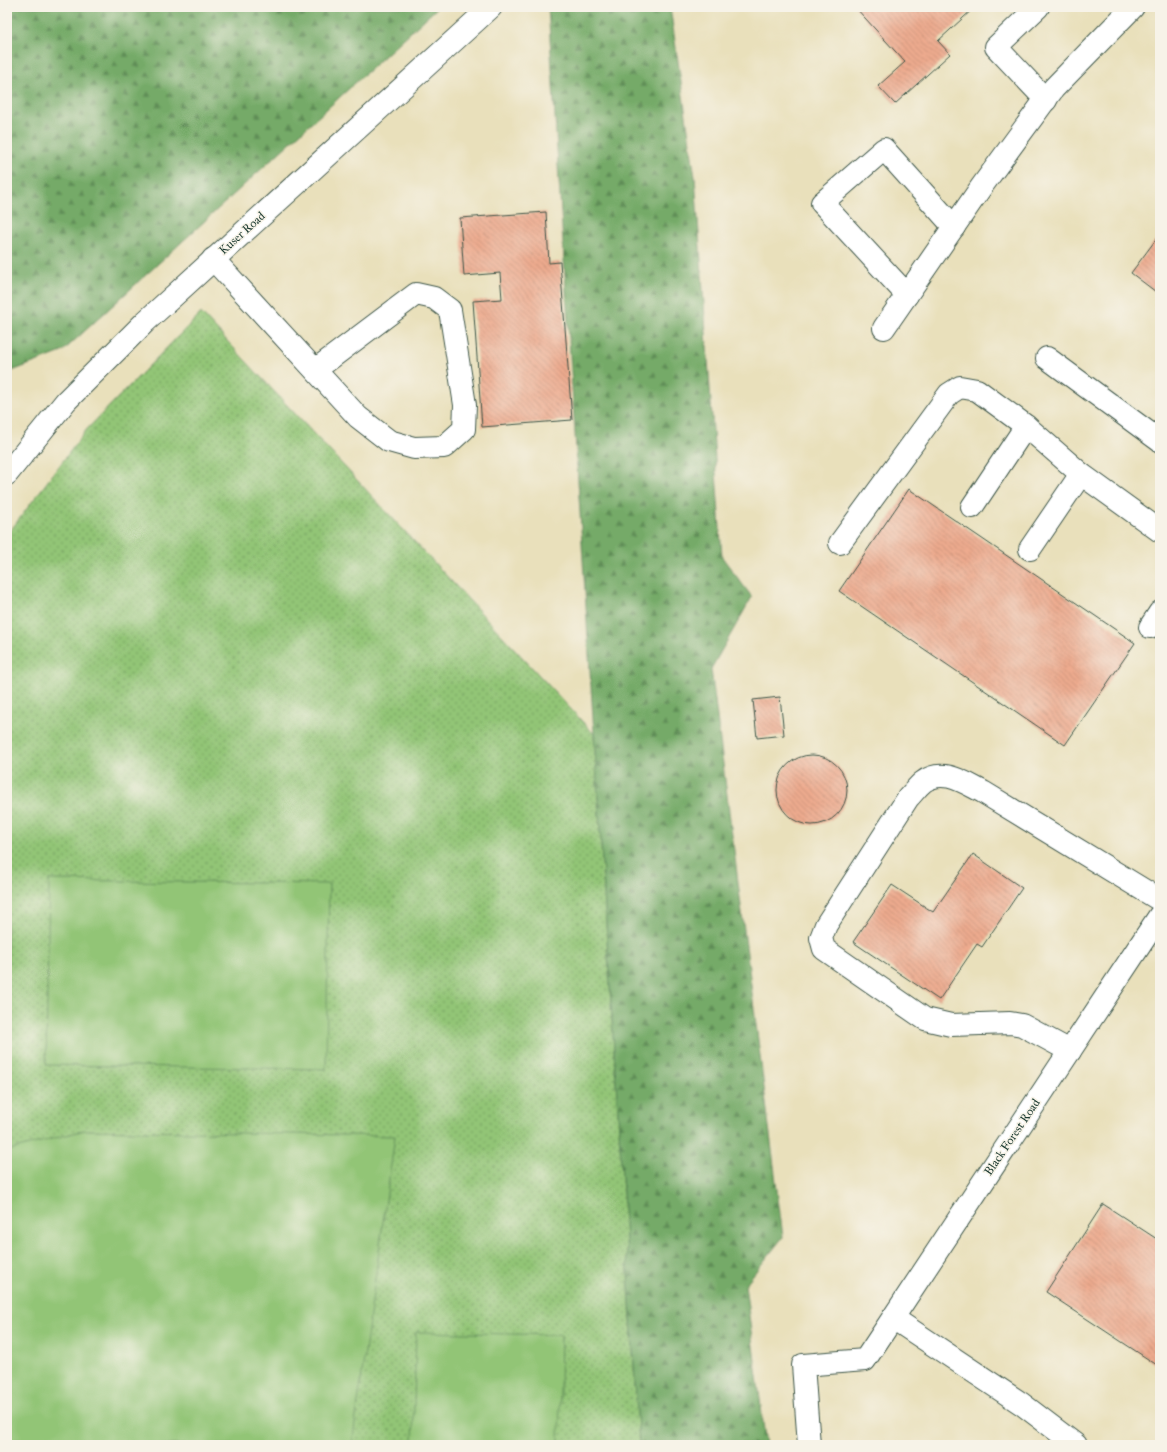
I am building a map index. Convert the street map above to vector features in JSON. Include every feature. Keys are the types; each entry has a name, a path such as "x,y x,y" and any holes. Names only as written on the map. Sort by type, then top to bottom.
{"street":[{"name":"Kuser Road","path":"7,474 66,401 145,322 491,7"},
{"path":"1038,7 996,47 1046,100"},
{"path":"884,328 954,227 1054,88 1128,9"},
{"path":"907,295 822,203 884,149 954,227"},
{"path":"213,259 358,417 389,441 414,448 444,447 464,429 465,405 450,310 434,298 416,294 315,370"},
{"path":"1046,358 1160,440"},
{"path":"840,543 949,394 960,387 977,390 1026,426 1081,474 1160,531"},
{"path":"972,507 1026,426"},
{"path":"1030,549 1081,474"},
{"path":"1070,1051 1022,1025 1010,1023 951,1025 925,1018 824,949 821,938 826,925 908,798 924,782 938,776 954,777 983,792 1160,900"},
{"name":"Black Forest Road","path":"809,1445 803,1366 865,1360 1160,915"},
{"path":"893,1318 1022,1404 1076,1445"}],"green space":[{"path":"7,7 438,7 62,352 7,373"},
{"path":"548,7 670,7 695,177 722,557 752,597 711,669 783,1237 745,1285 766,1445 639,1445"},
{"path":"201,313 594,734 639,1445 7,1445 7,535 87,429"},
{"path":"49,880 329,884 326,1069 46,1065"},
{"path":"85,1130 395,1136 352,1445 7,1445 7,1151"},
{"path":"416,1332 561,1335 559,1445 413,1445"}],"building":[{"path":"855,7 975,7 938,41 950,54 895,104 878,86 905,62"},
{"path":"546,212 549,263 560,262 572,420 482,427 473,301 502,299 500,273 464,276 460,218"},
{"path":"1160,234 1160,295 1131,273"},
{"path":"909,489 1135,643 1065,745 839,591"},
{"path":"780,697 784,735 757,738 753,700"},
{"path":"812,755 825,758 837,765 844,777 847,790 844,803 837,815 825,822 812,825 799,822 787,815 780,803 777,790 780,777 787,765 799,758"},
{"path":"973,854 1022,888 982,947 977,944 939,1000 853,942 892,885 933,912"},
{"path":"1103,1204 1160,1241 1160,1367 1046,1292"}]}
